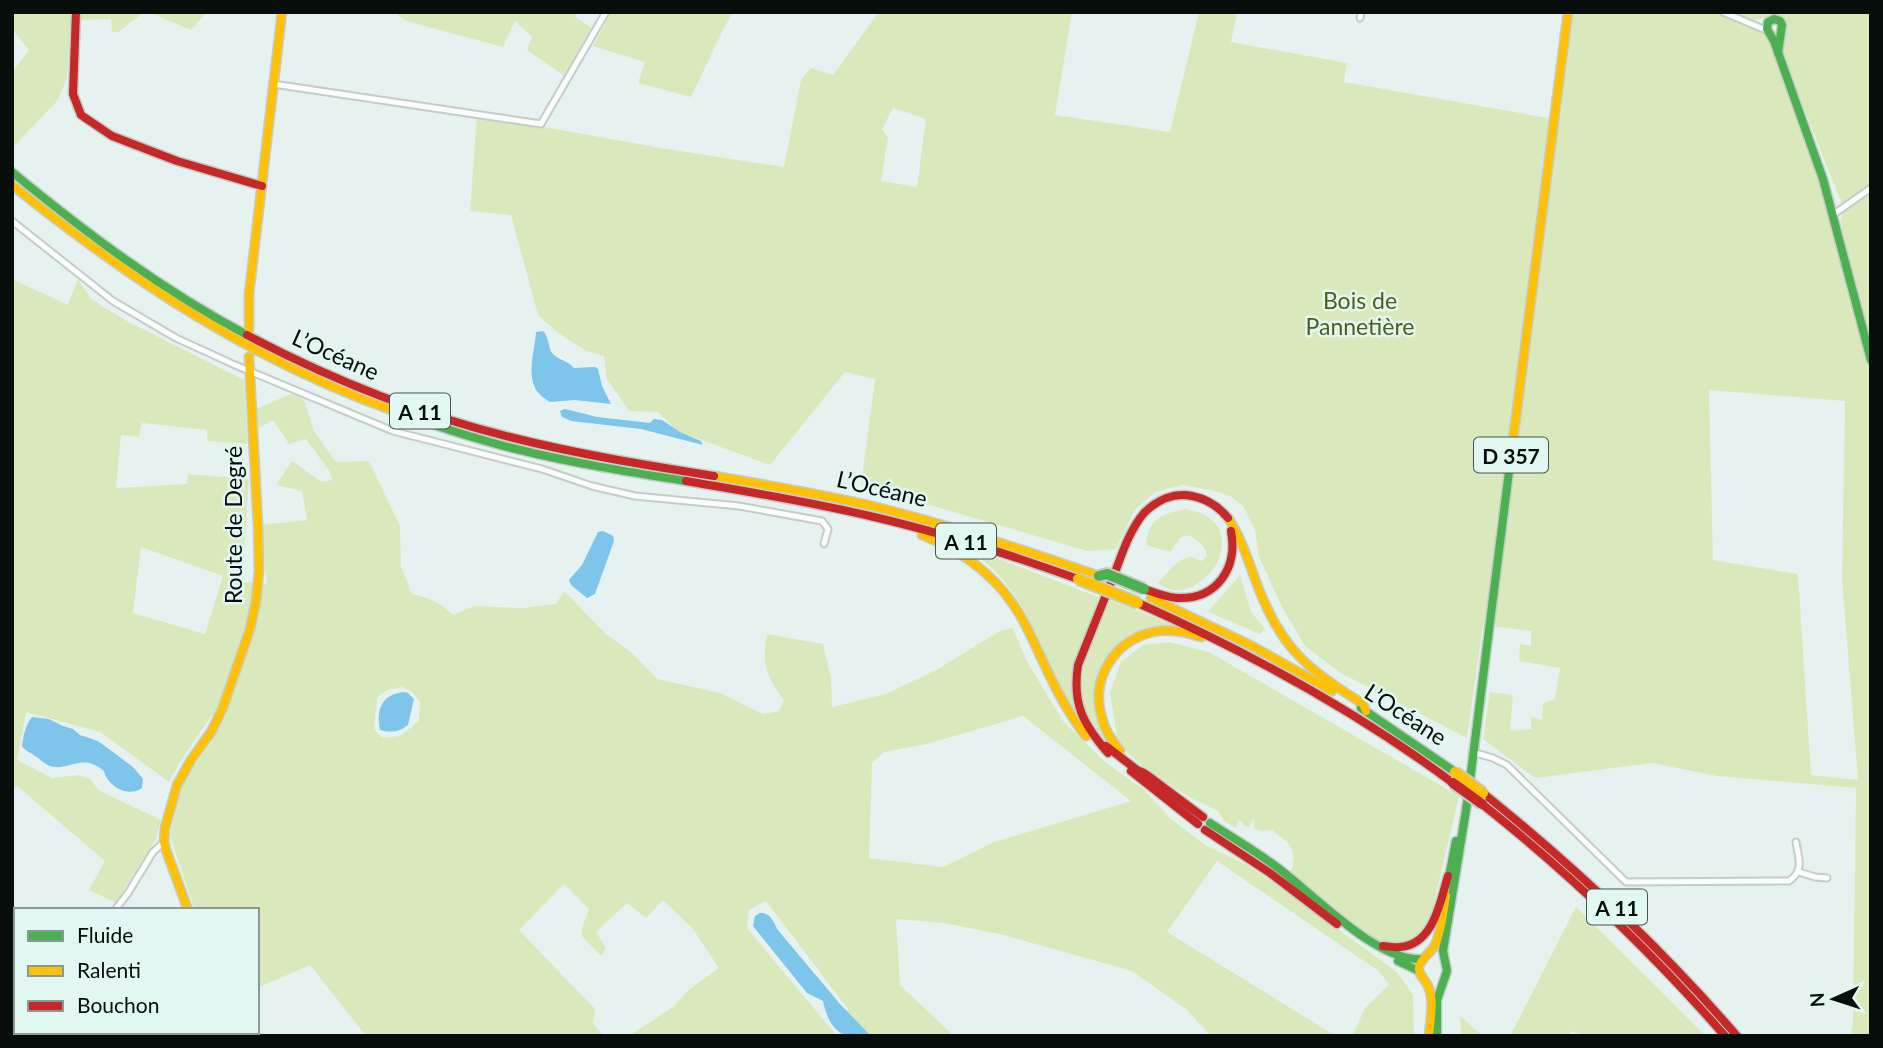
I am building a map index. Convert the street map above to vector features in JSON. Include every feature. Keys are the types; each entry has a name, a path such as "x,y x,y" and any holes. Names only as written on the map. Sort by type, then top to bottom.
{"main road":[{"path":"76,12 74,94 81,114 112,136 177,161 262,186"},
{"path":"249,330 249,294 282,12"},
{"name":"D 357","path":"1443,958 1467,804 1568,14"},
{"path":"1774,22 1777,53 1834,214 1871,360"},
{"name":"L’Océane","path":"12,172 105,247 190,304 272,349 386,399 462,424 544,446 898,512 994,539 1080,574 1099,576 1207,623 1271,656 1366,711 1482,799 1615,919 1683,988 1725,1036"},
{"name":"L’Océane","path":"12,185 98,253 183,310 273,360 377,406 463,435 562,460 851,511 968,541 1141,595 1298,682 1454,777"},
{"name":"Route de Degré","path":"164,842 165,828 177,785 222,710 257,601 258,526 250,357"},
{"path":"1108,753 1090,733 1079,710 1075,684 1078,665 1137,522 1146,510 1157,502 1179,495 1201,498 1218,507 1226,515 1239,537 1269,612 1284,640 1304,662 1363,704 1366,711"},
{"path":"1141,595 1186,598 1202,594 1219,584 1230,566 1234,548 1228,526 1216,509 1200,501 1181,498 1162,503 1151,510 1128,547 1080,671 1080,698 1089,726 1104,744 1144,773"},
{"path":"851,511 859,518 943,543 967,556 983,569 1003,590 1015,608 1056,694 1093,743 1163,791 1374,950 1419,971 1430,988 1429,1036"},
{"path":"1163,791 1117,748 1107,735 1098,708 1101,680 1110,661 1122,647 1155,631 1169,630 1216,643 1227,643"},
{"name":"D 357","path":"1427,957 1438,936 1468,785"},
{"name":"L’Océane","path":"1482,799 1547,844 1628,917 1737,1036"},
{"path":"164,842 187,908"},
{"path":"1233,843 1278,867 1369,942 1412,960 1438,956 1443,958 1447,970 1437,997 1437,1036"},
{"path":"1369,942 1395,947 1419,940 1436,918 1448,877"},
{"path":"1419,971 1420,963 1427,957"},
{"path":"1425,981 1441,981"}],"street":[{"path":"273,84 541,124 606,12"},
{"path":"1723,12 1745,22 1774,22"},
{"path":"1834,214 1871,188"},
{"path":"12,221 113,301 176,338 393,431 541,469 611,491 635,496 739,506 822,522 828,528 824,544"},
{"path":"1472,751 1507,765 1626,883 1790,881 1799,872 1800,866 1796,842"},
{"path":"116,908 157,847 164,842"},
{"path":"1799,872 1827,878"}],"green space":[{"path":"12,12 71,12 67,79 57,101 13,147 12,69 14,70 29,50 12,29"},
{"path":"81,12 144,12 118,32 112,32 111,19 80,20"},
{"path":"148,12 207,12 191,30"},
{"path":"393,12 578,12 575,17 595,30 566,77 527,50 532,37 515,21 503,47 406,21"},
{"path":"611,12 733,12 691,97 638,83 645,62 593,46"},
{"name":"Bois de Pannetière","path":"879,12 1072,12 1055,115 1170,132 1199,12 1237,12 1231,42 1347,63 1344,82 1560,120 1573,12 1716,12 1760,29 1776,41 1776,34 1780,32 1776,12 1871,12 1871,344 1842,230 1844,209 1783,56 1871,368 1871,1036 1851,1036 1856,788 1717,776 1652,763 1535,778 1483,739 1490,692 1513,695 1510,731 1531,729 1531,717 1542,720 1543,704 1555,699 1560,668 1519,661 1520,644 1531,646 1531,631 1483,625 1467,738 1339,672 1305,646 1282,607 1259,557 1255,530 1243,506 1230,496 1182,485 1155,492 1134,511 1116,549 1087,551 861,485 875,379 845,372 770,465 677,431 658,412 629,411 607,379 604,356 586,351 557,332 538,315 511,215 470,211 477,115 784,167 801,80 811,68 833,75","holes":["893,108 926,119 917,187 881,181 888,137 882,129","1709,390 1845,401 1842,579 1858,780 1811,775 1798,574 1713,560"]},
{"path":"1730,12 1771,12 1757,20"},
{"path":"12,279 68,305 78,279 91,299 125,320 244,380 248,444 207,441 207,430 142,423 139,437 121,435 116,488 187,484 188,474 249,479 242,582 267,584 261,525 307,520 302,491 276,485 292,461 322,482 332,480 330,472 306,439 289,444 273,420 259,428 256,409 293,393 304,400 314,431 336,462 369,461 400,526 401,566 412,594 435,602 453,615 474,606 523,608 556,604 564,591 606,634 632,653 657,679 720,693 763,714 779,711 784,701 767,670 767,634 823,644 831,678 832,707 886,694 936,670 1000,631 1013,628 1026,660 1063,721 1105,762 1143,789 1172,820 1207,846 1247,865 1397,972 1413,995 1414,1036 1352,1036 1365,1008 1389,985 1380,972 1217,861 1167,932 1336,1036 1211,1036 1187,1010 1132,971 1004,935 944,923 896,919 900,985 954,1036 838,1036 848,1009 766,901 749,910 747,928 837,1036 629,1036 673,1007 691,988 719,968 693,929 663,900 646,918 627,903 596,932 606,948 601,956 582,936 589,909 564,884 519,930 595,1009 593,1024 603,1035 608,1036 366,1036 310,965 259,987 259,908 194,908 170,836 180,792 188,775 229,711 211,716 169,782 100,732 26,712 17,760 52,778 80,775 90,779 98,790 161,820 156,839 116,903 89,890 105,861 17,786 12,792","holes":["141,547 223,576 205,634 133,613","402,687 412,692 420,702 419,721 400,736 382,738 374,729 377,697 388,690","1023,716 1131,801 994,842 943,867 869,858 872,763 884,752 927,744"]},
{"path":"1185,509 1201,513 1216,524 1222,538 1220,554 1213,569 1202,581 1188,589 1173,590 1158,583 1181,560 1191,557 1202,561 1207,556 1204,549 1187,535 1180,538 1171,551 1146,545 1153,523 1163,515"},
{"path":"960,544 1101,598 1080,648 1078,717 1061,689 1018,600 990,567"},
{"path":"1240,575 1251,612 1265,629 1260,634 1208,612"},
{"path":"1110,600 1177,626 1164,626 1130,637 1095,690 1115,750 1088,719 1081,685 1089,650"},
{"path":"1169,642 1209,652 1459,796 1432,912 1420,934 1413,939 1398,942 1382,941 1367,935 1291,874 1294,856 1292,850 1288,843 1272,830 1255,829 1253,819 1249,827 1239,820 1236,828 1225,822 1218,811 1189,797 1142,766 1122,747 1117,737 1110,692 1121,662 1143,645"},
{"path":"1576,907 1706,1036 1586,1036 1571,1031 1569,1036 1510,1036"},
{"path":"1460,1016 1483,1036 1461,1036"},
{"path":"246,1034 247,1036 127,1036"}],"water":[{"path":"543,331 555,356 574,368 598,369 602,386 611,404 575,400 550,402 538,393 532,379 532,365 536,332"},
{"path":"565,409 597,417 650,423 654,419 662,420 701,441 703,445 641,429 571,421 562,417 560,411"},
{"path":"603,531 613,536 614,541 595,594 587,598 571,585 569,580 582,565 598,532"},
{"path":"403,692 414,699 408,725 395,731 380,730 380,710 385,700"},
{"path":"32,717 49,719 98,741 133,767 143,779 142,788 131,792 120,789 110,782 104,771 89,763 63,767 46,764 22,746 25,730"},
{"path":"760,913 771,918 777,929 840,1004 871,1036 848,1036 834,1027 823,1001 807,993 753,926 755,916"}],"traffic: fast":[{"path":"1778,53 1782,25 1774,19 1768,22 1767,29 1774,41 1823,179 1871,360"},
{"path":"12,172 125,260 247,335"},
{"path":"397,412 471,437 537,454 686,481"},
{"path":"1437,1036 1437,1000 1447,971 1443,951 1467,804 1513,440"},
{"path":"1099,576 1107,574 1144,589"},
{"path":"1361,708 1455,772"},
{"path":"1210,823 1278,868 1367,939 1405,957 1423,959"},
{"path":"1448,882 1456,841"},
{"path":"1398,961 1419,971"}],"traffic: slow":[{"path":"249,330 249,294 282,12"},
{"path":"1513,440 1568,12"},
{"path":"12,185 101,253 195,315 293,369 397,412"},
{"path":"187,908 166,850 165,828 177,785 222,710 250,629 256,601 259,571 258,526 249,357"},
{"path":"714,476 901,513 1099,576"},
{"path":"1228,518 1242,544 1269,613 1289,645 1328,681 1363,704 1366,711"},
{"path":"922,535 969,560 1007,596 1026,626 1060,696 1086,736"},
{"path":"1078,579 1138,603"},
{"path":"1151,598 1252,646 1332,691"},
{"path":"1120,751 1105,727 1099,703 1099,689 1108,664 1127,644 1153,632 1177,631 1201,637"},
{"path":"1455,772 1483,793"},
{"path":"1429,1036 1431,998 1419,967 1437,939 1446,896"}],"traffic: jam":[{"path":"76,12 73,94 81,115 112,136 177,161 262,186"},
{"path":"247,335 375,394 442,418 586,454 714,476"},
{"path":"686,481 804,502 900,523 1028,561 1078,579"},
{"path":"1108,753 1081,713 1077,691 1078,665 1130,535 1144,513 1154,504 1172,496 1185,495 1203,499 1217,507 1228,518"},
{"path":"1144,589 1177,598 1203,594 1214,587 1228,569 1231,531"},
{"path":"1138,603 1301,684 1378,731 1453,783"},
{"path":"1106,746 1144,773"},
{"path":"1131,771 1198,824"},
{"path":"1147,775 1203,817"},
{"path":"1453,783 1482,804"},
{"path":"1483,793 1616,909 1678,971 1737,1036"},
{"path":"1482,804 1609,914 1725,1036"},
{"path":"1205,830 1270,873 1337,924"},
{"path":"1383,946 1400,947 1421,938 1434,920 1448,876"}]}
